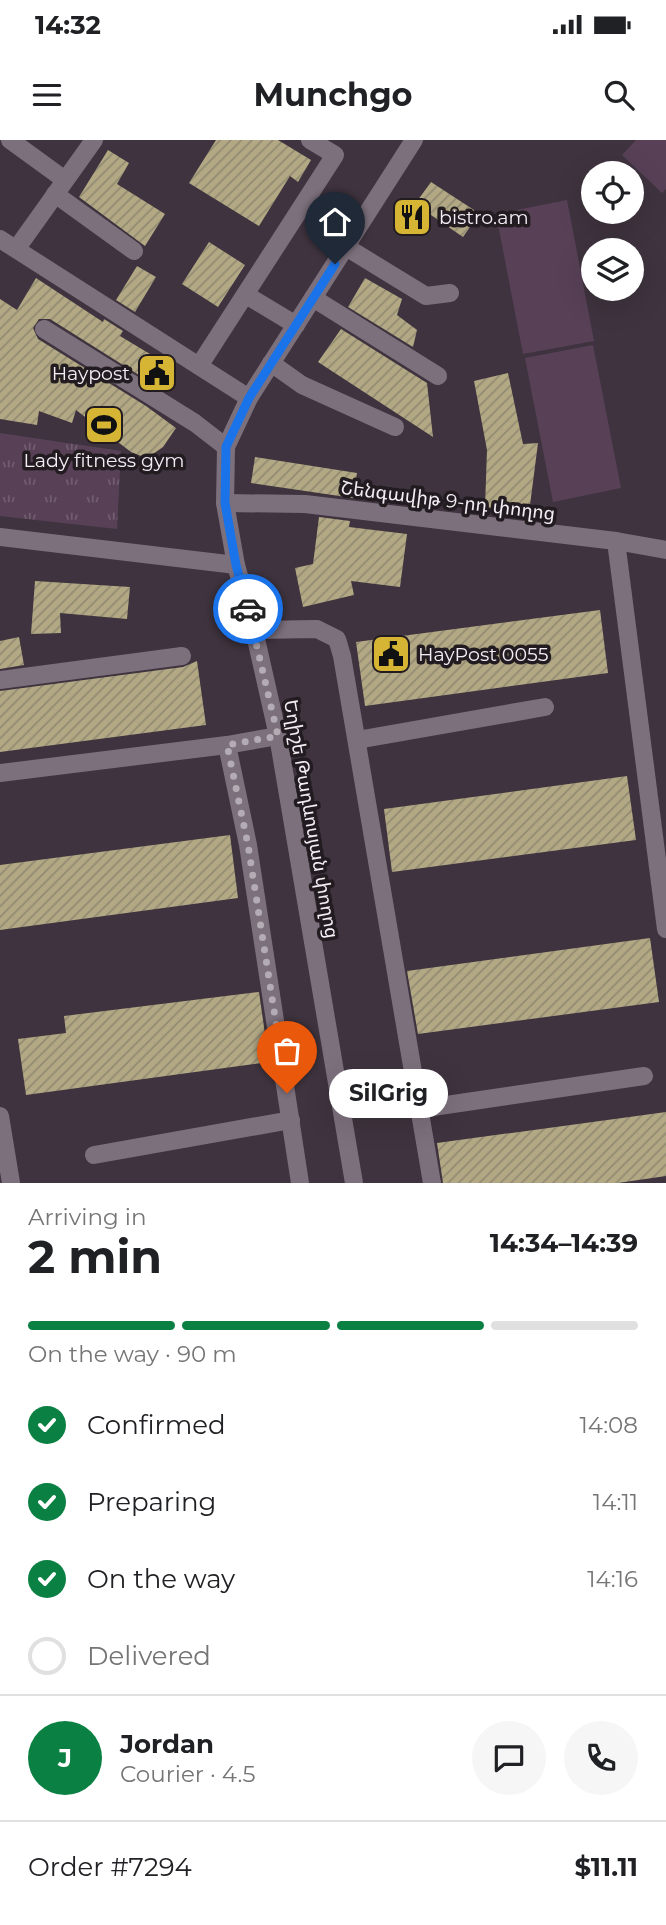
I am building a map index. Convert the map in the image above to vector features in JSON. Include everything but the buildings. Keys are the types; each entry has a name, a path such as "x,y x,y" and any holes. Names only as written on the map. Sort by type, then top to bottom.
{"street":[{"path":"10,140 134,251"},
{"path":"17,248 94,140"},
{"path":"199,366 335,155 310,140"},
{"name":"Եղիշե Թադևոսյան փողոց","path":"354,1183 278,736 236,565 225,503 226,447 249,398 414,140"},
{"path":"0,239 249,398"},
{"path":"346,247 426,296 450,293"},
{"path":"246,295 296,325"},
{"path":"313,298 438,376"},
{"path":"44,329 195,423 226,447"},
{"path":"271,363 302,385 395,427"},
{"name":"Շենգավիթ 9-րդ փողոց","path":"225,503 305,503 616,541 666,550"},
{"path":"0,537 236,565"},
{"path":"616,541 659,813 666,929"},
{"path":"254,630 317,629 337,639 357,740 432,1183"},
{"path":"0,680 182,656"},
{"path":"357,740 545,707"},
{"path":"0,773 227,745 278,736"},
{"path":"227,745 248,845 300,1183"},
{"path":"419,1109 644,1076"},
{"path":"0,1116 11,1183"},
{"path":"94,1155 291,1120"}],"green space":[{"path":"636,140 666,140 666,189 662,193 644,176 644,161 628,161 622,155"},
{"path":"567,200 581,273 581,301 586,301 594,341 523,354 496,214"},
{"path":"593,345 621,488 553,502 525,358"},
{"path":"0,433 121,451 117,529 0,516"}],"way so far":[{"path":"248,609 278,736 227,745 248,845 287,1093"}],"place":[{"name":"bistro.am","path":"412,217"},
{"name":"Haypost","path":"157,373"},
{"name":"Lady fitness gym","path":"104,425"},
{"name":"HayPost 0055","path":"391,654"},
{"name":"SilGrig","path":"287,1093"}],"route":[{"path":"248,609 236,565 225,503 226,447 249,398 335,264"}]}
